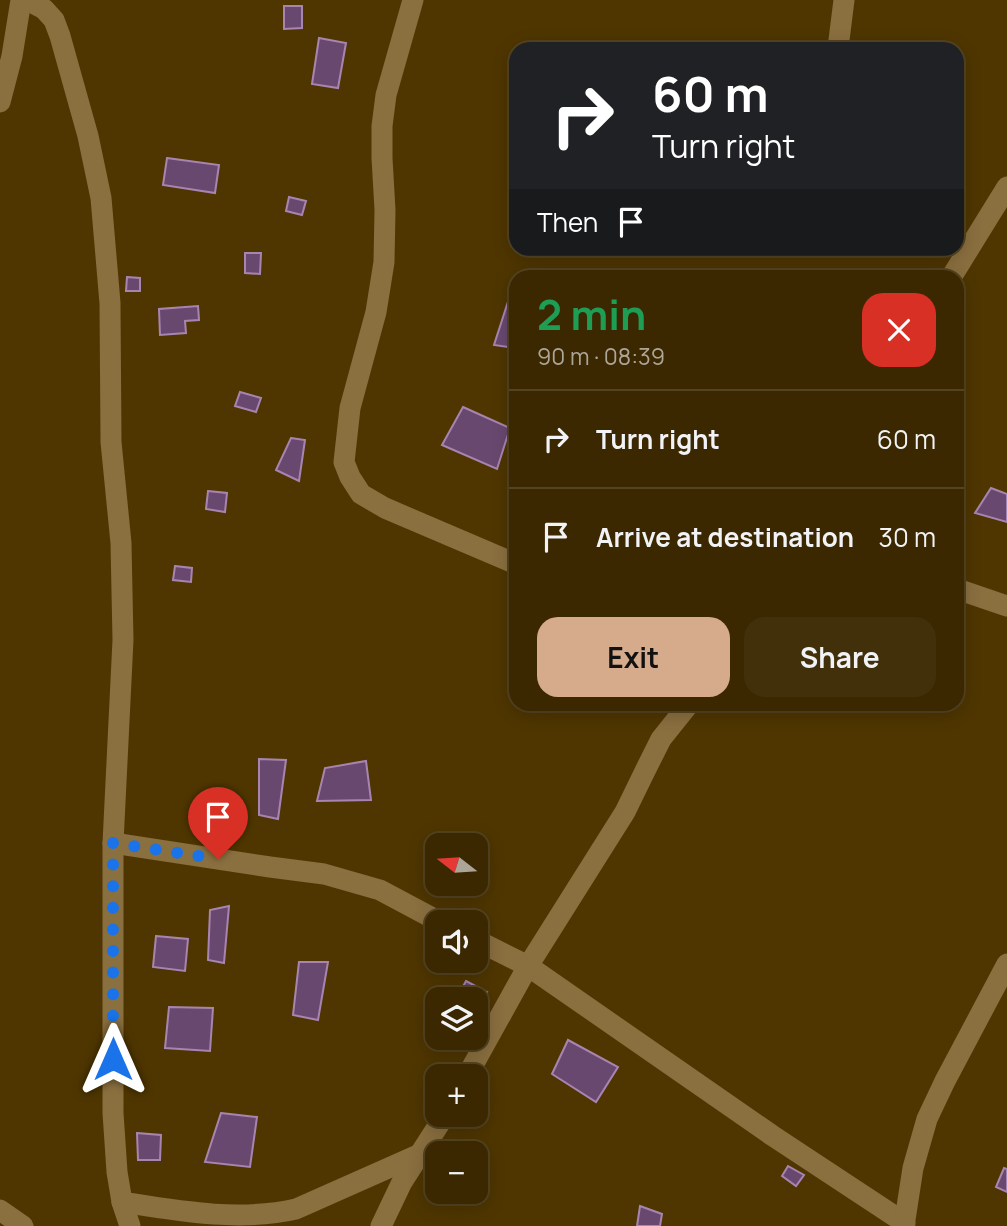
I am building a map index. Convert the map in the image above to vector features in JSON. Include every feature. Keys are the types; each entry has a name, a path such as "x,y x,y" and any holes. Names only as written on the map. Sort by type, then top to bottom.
{"street":[{"path":"0,102 12,56 20,0"},
{"path":"27,0 44,9 54,20 88,136 101,198 110,303 111,442 121,543 123,640 113,843 113,1113 117,1172 122,1202 130,1226"},
{"path":"413,0 386,95 382,126 384,262 376,312 350,408 344,462 349,477 361,494 385,508 509,562"},
{"path":"839,40 844,0"},
{"path":"956,270 1007,187"},
{"path":"964,591 1007,606"},
{"path":"474,1064 528,967 625,812 661,739 683,711"},
{"path":"113,843 324,874 380,890 425,914"},
{"path":"488,946 528,967 904,1224 913,1168 927,1119 1007,964"},
{"path":"382,1226 402,1182 437,1127"},
{"path":"122,1202 186,1212 277,1213 296,1209 419,1154"},
{"path":"0,1210 23,1226"}],"building":[{"path":"284,6 302,6 302,28 284,29"},
{"path":"319,38 346,43 338,88 312,84"},
{"path":"167,158 219,165 215,193 163,185"},
{"path":"289,197 306,201 302,215 286,211"},
{"path":"245,253 261,253 260,274 245,273"},
{"path":"127,277 140,278 140,291 126,291"},
{"path":"509,299 509,347 494,345"},
{"path":"198,306 199,320 185,321 186,333 160,335 159,309"},
{"path":"240,392 261,398 256,412 235,406"},
{"path":"463,407 509,428 497,469 442,445"},
{"path":"291,438 305,440 299,481 276,470"},
{"path":"991,488 1007,494 1007,522 975,513"},
{"path":"208,491 227,493 225,512 206,509"},
{"path":"175,566 192,568 191,582 173,580"},
{"path":"259,759 286,760 278,819 259,815"},
{"path":"366,761 371,800 317,801 325,768"},
{"path":"229,906 224,963 208,960 210,910"},
{"path":"156,936 188,939 185,971 153,967"},
{"path":"299,962 328,962 318,1020 293,1015"},
{"path":"466,981 477,987 463,987"},
{"path":"169,1007 213,1008 210,1051 165,1048"},
{"path":"568,1040 618,1067 596,1102 552,1074"},
{"path":"221,1113 257,1117 250,1167 205,1162"},
{"path":"137,1133 161,1135 160,1160 138,1160"},
{"path":"788,1166 804,1175 796,1186 782,1176"},
{"path":"1004,1168 1007,1169 1007,1192 996,1187"},
{"path":"640,1206 662,1214 660,1226 637,1226"}],"route":[{"path":"113,1059 113,843 218,859"}]}
